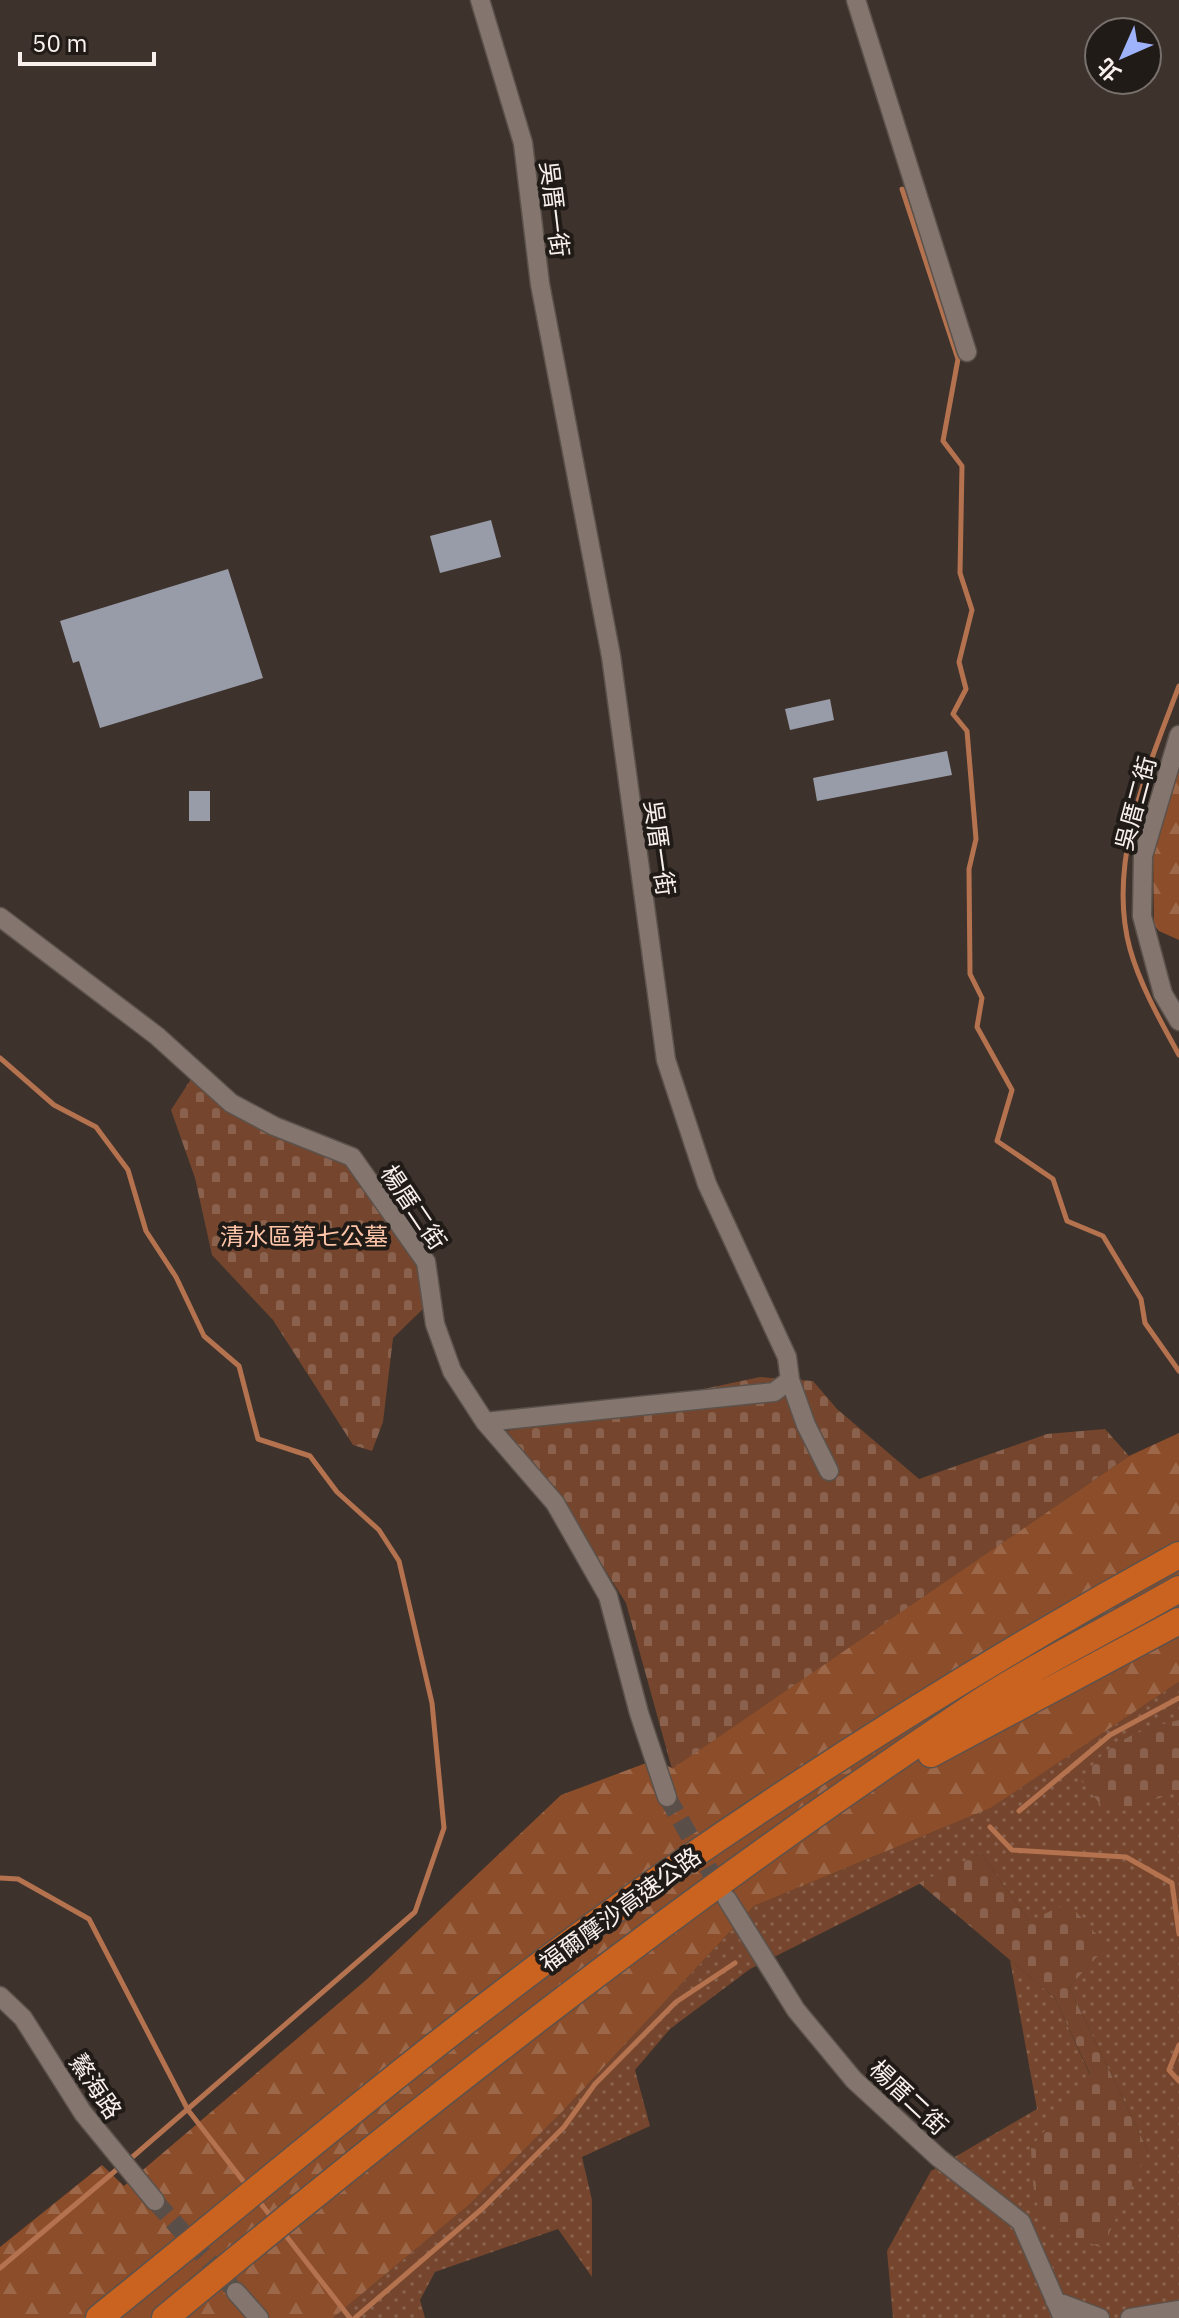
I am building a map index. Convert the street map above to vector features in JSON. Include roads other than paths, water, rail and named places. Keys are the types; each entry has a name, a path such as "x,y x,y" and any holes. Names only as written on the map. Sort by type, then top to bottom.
{"highway":[{"name":"福爾摩沙高速公路","path":"99,2318 496,1998 674,1867 953,1684 1179,1555"},
{"name":"福爾摩沙高速公路","path":"165,2318 405,2121 642,1939 969,1710 1179,1589"},
{"path":"642,1939 941,1748 1179,1621"}],"street":[{"name":"吳厝一街","path":"480,0 523,143 540,284 611,656 666,1060 707,1184 787,1357 790,1380 806,1425 829,1471"},
{"path":"856,0 967,352"},
{"name":"吳厝二街","path":"1179,735 1143,856 1142,916 1163,994 1179,1021"},
{"name":"楊厝二街","path":"0,917 157,1036 231,1103 274,1126 352,1157 426,1262 435,1324 448,1360 485,1422 555,1503 608,1596 639,1713 667,1797"},
{"path":"485,1422 774,1392 790,1380"},
{"name":"楊厝二街","path":"727,1899 796,2010 854,2080 939,2158 1021,2222 1059,2310"},
{"name":"鰲海路","path":"0,1996 23,2018 83,2113 155,2201"},
{"path":"236,2292 259,2318"},
{"path":"1059,2310 1100,2318"},
{"path":"1130,2318 1179,2310"}],"waterway":[{"path":"902,189 958,359 943,441 962,466 960,573 972,610 959,662 966,689 953,714 967,731 976,839 969,869 970,974 982,998 977,1027 1012,1090 997,1141 1053,1179 1067,1221 1103,1236 1141,1299 1145,1323 1179,1371"},
{"path":"1179,686 1134,815 1123,882 1124,916 1134,963 1179,1055"},
{"path":"0,1058 54,1105 96,1127 128,1170 146,1231 176,1277 204,1336 239,1366 258,1439 310,1456 337,1492 379,1530 399,1561 432,1703 444,1828 415,1912 129,2160"},
{"path":"1019,1811 1110,1735 1179,1698"},
{"path":"990,1827 1012,1850 1126,1857 1172,1883 1179,1934"},
{"path":"0,1878 18,1879 89,1919 188,2110 247,2186"},
{"path":"355,2318 483,2208 564,2127 595,2084 676,2002 735,1963"},
{"path":"1179,2045 1169,2070 1179,2081"},
{"path":"0,2268 121,2166"},
{"path":"258,2200 272,2218"},
{"path":"283,2232 350,2318"}],"tunnel":[{"path":"667,1797 724,1895"},
{"path":"155,2201 236,2292"}],"park label":[{"name":"清水區第七公墓","path":"304,1236"}]}
